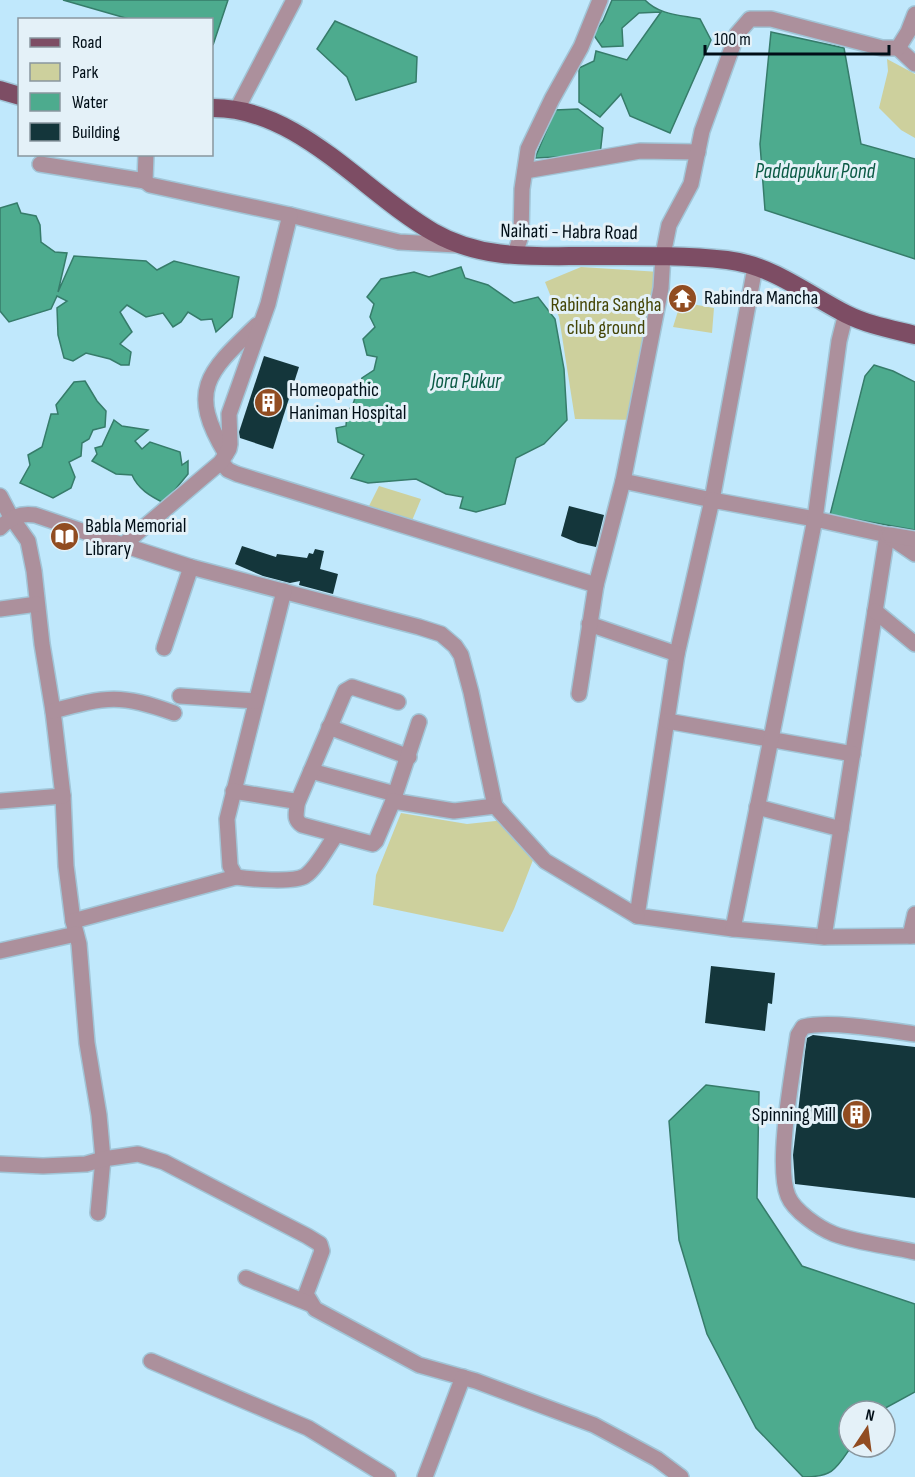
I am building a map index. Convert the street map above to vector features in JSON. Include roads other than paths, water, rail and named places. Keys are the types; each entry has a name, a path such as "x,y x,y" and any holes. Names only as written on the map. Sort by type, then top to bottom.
{"main road":[{"path":"0,90 18,95"},
{"name":"Naihati - Habra Road","path":"213,108 237,109 278,124 298,135 327,154 403,214 434,233 460,245 514,256 663,255 730,260 786,279 846,314 868,323 915,335"}],"street":[{"path":"237,109 294,0"},
{"path":"514,256 521,236 522,189 528,149 581,47 600,0"},
{"path":"898,48 915,14"},
{"path":"579,693 596,585 623,481 660,288 669,225 691,184 702,131 737,34 750,19 771,19 882,48 898,48 915,64"},
{"path":"525,171 640,151 698,152"},
{"path":"146,156 146,181"},
{"path":"40,164 146,181 150,185 290,215 399,242 460,245"},
{"path":"123,545 224,458 230,444 229,414 268,304 290,215"},
{"path":"637,916 677,654 712,500 755,267"},
{"path":"733,928 815,519 839,340 846,314"},
{"path":"260,322 227,353 206,386 206,413 228,470 596,585"},
{"path":"623,481 915,539"},
{"path":"0,496 5,522 28,541 53,711 63,796 66,866 103,1159 98,1213"},
{"path":"5,522 26,514 35,515 190,567 441,634 455,646 460,655 471,692 495,806 545,861 637,916 824,937 912,936 915,914"},
{"path":"887,535 915,554"},
{"path":"824,937 887,535"},
{"path":"164,648 190,567"},
{"path":"236,877 230,866 227,819 284,591"},
{"path":"0,609 37,604"},
{"path":"875,611 915,644"},
{"path":"589,624 677,654"},
{"path":"398,702 348,687 297,804 295,817 297,822 373,844 394,798 419,722"},
{"path":"180,696 256,701"},
{"path":"53,711 94,699 117,698 141,701 174,713"},
{"path":"667,721 853,754"},
{"path":"329,727 409,756"},
{"path":"311,771 394,798 454,811 495,806"},
{"path":"233,791 294,801 297,804"},
{"path":"0,801 63,796"},
{"path":"757,807 841,829"},
{"path":"0,951 236,877 294,879 304,877 311,871 336,835"},
{"path":"915,1034 850,1026 811,1025 803,1027 798,1035 783,1167 788,1197 806,1218 833,1234 915,1252"},
{"path":"0,1164 54,1166 86,1164 138,1154 164,1161 320,1244 322,1251 306,1294 310,1304"},
{"path":"246,1278 310,1304 315,1309 419,1365 463,1377 594,1425 657,1459 681,1477"},
{"path":"151,1361 308,1428 388,1477"},
{"path":"425,1477 463,1377"}],"water":[{"path":"63,0 228,0 213,45 213,18 126,18"},
{"path":"612,0 645,0 664,12 700,19 711,40 670,133 630,116 621,94 600,117 579,102 579,68 594,61 596,51 627,60 661,12 639,13 622,28 623,46 602,47 593,34 603,21"},
{"path":"335,21 417,57 416,82 356,100 347,77 317,49"},
{"name":"Paddapukur Pond","path":"771,32 844,48 861,144 915,159 915,259 765,210 760,144"},
{"path":"578,109 603,128 600,155 535,158 555,110"},
{"path":"17,203 21,213 36,216 40,225 41,242 55,252 67,253 58,292 74,256 146,261 157,270 174,261 239,277 232,317 216,332 212,319 201,320 188,312 181,322 173,327 163,313 146,317 127,305 120,312 132,332 120,344 131,352 129,365 121,365 110,359 86,353 73,361 64,358 58,335 57,308 67,301 57,296 51,309 9,322 0,311 0,208"},
{"name":"Jora Pukur","path":"461,267 465,278 488,285 514,303 538,297 555,319 564,369 567,420 544,444 516,458 505,504 476,512 460,508 463,497 446,494 416,479 368,483 351,478 364,455 338,442 336,428 346,426 347,413 353,404 362,378 374,370 377,357 367,355 363,339 375,327 370,317 374,304 367,297 381,279 414,272 429,277"},
{"path":"874,365 915,382 915,530 830,515 865,376"},
{"path":"85,381 106,411 105,427 93,430 89,439 82,443 81,456 69,462 75,477 71,488 53,498 20,483 30,465 28,455 42,447 51,414 58,414 56,405 74,382"},
{"path":"114,420 122,426 148,430 135,441 142,449 150,442 180,452 182,465 188,461 188,474 164,503 145,492 132,475 116,474 92,461 97,454 95,448 102,446"},
{"path":"706,1085 759,1092 757,1198 802,1266 915,1304 915,1392 897,1402 897,1399 837,1399 837,1459 842,1459 833,1470 827,1473 803,1477 756,1428 707,1334 679,1240 669,1121"}],"place":[{"name":"Rabindra Mancha","path":"683,298"},
{"name":"Homeopathic Haniman Hospital","path":"268,402"},
{"name":"Babla Memorial Library","path":"64,537"},
{"name":"Spinning Mill","path":"857,1115"}],"park label":[{"name":"Rabindra Sangha club ground","path":"606,316"}]}
